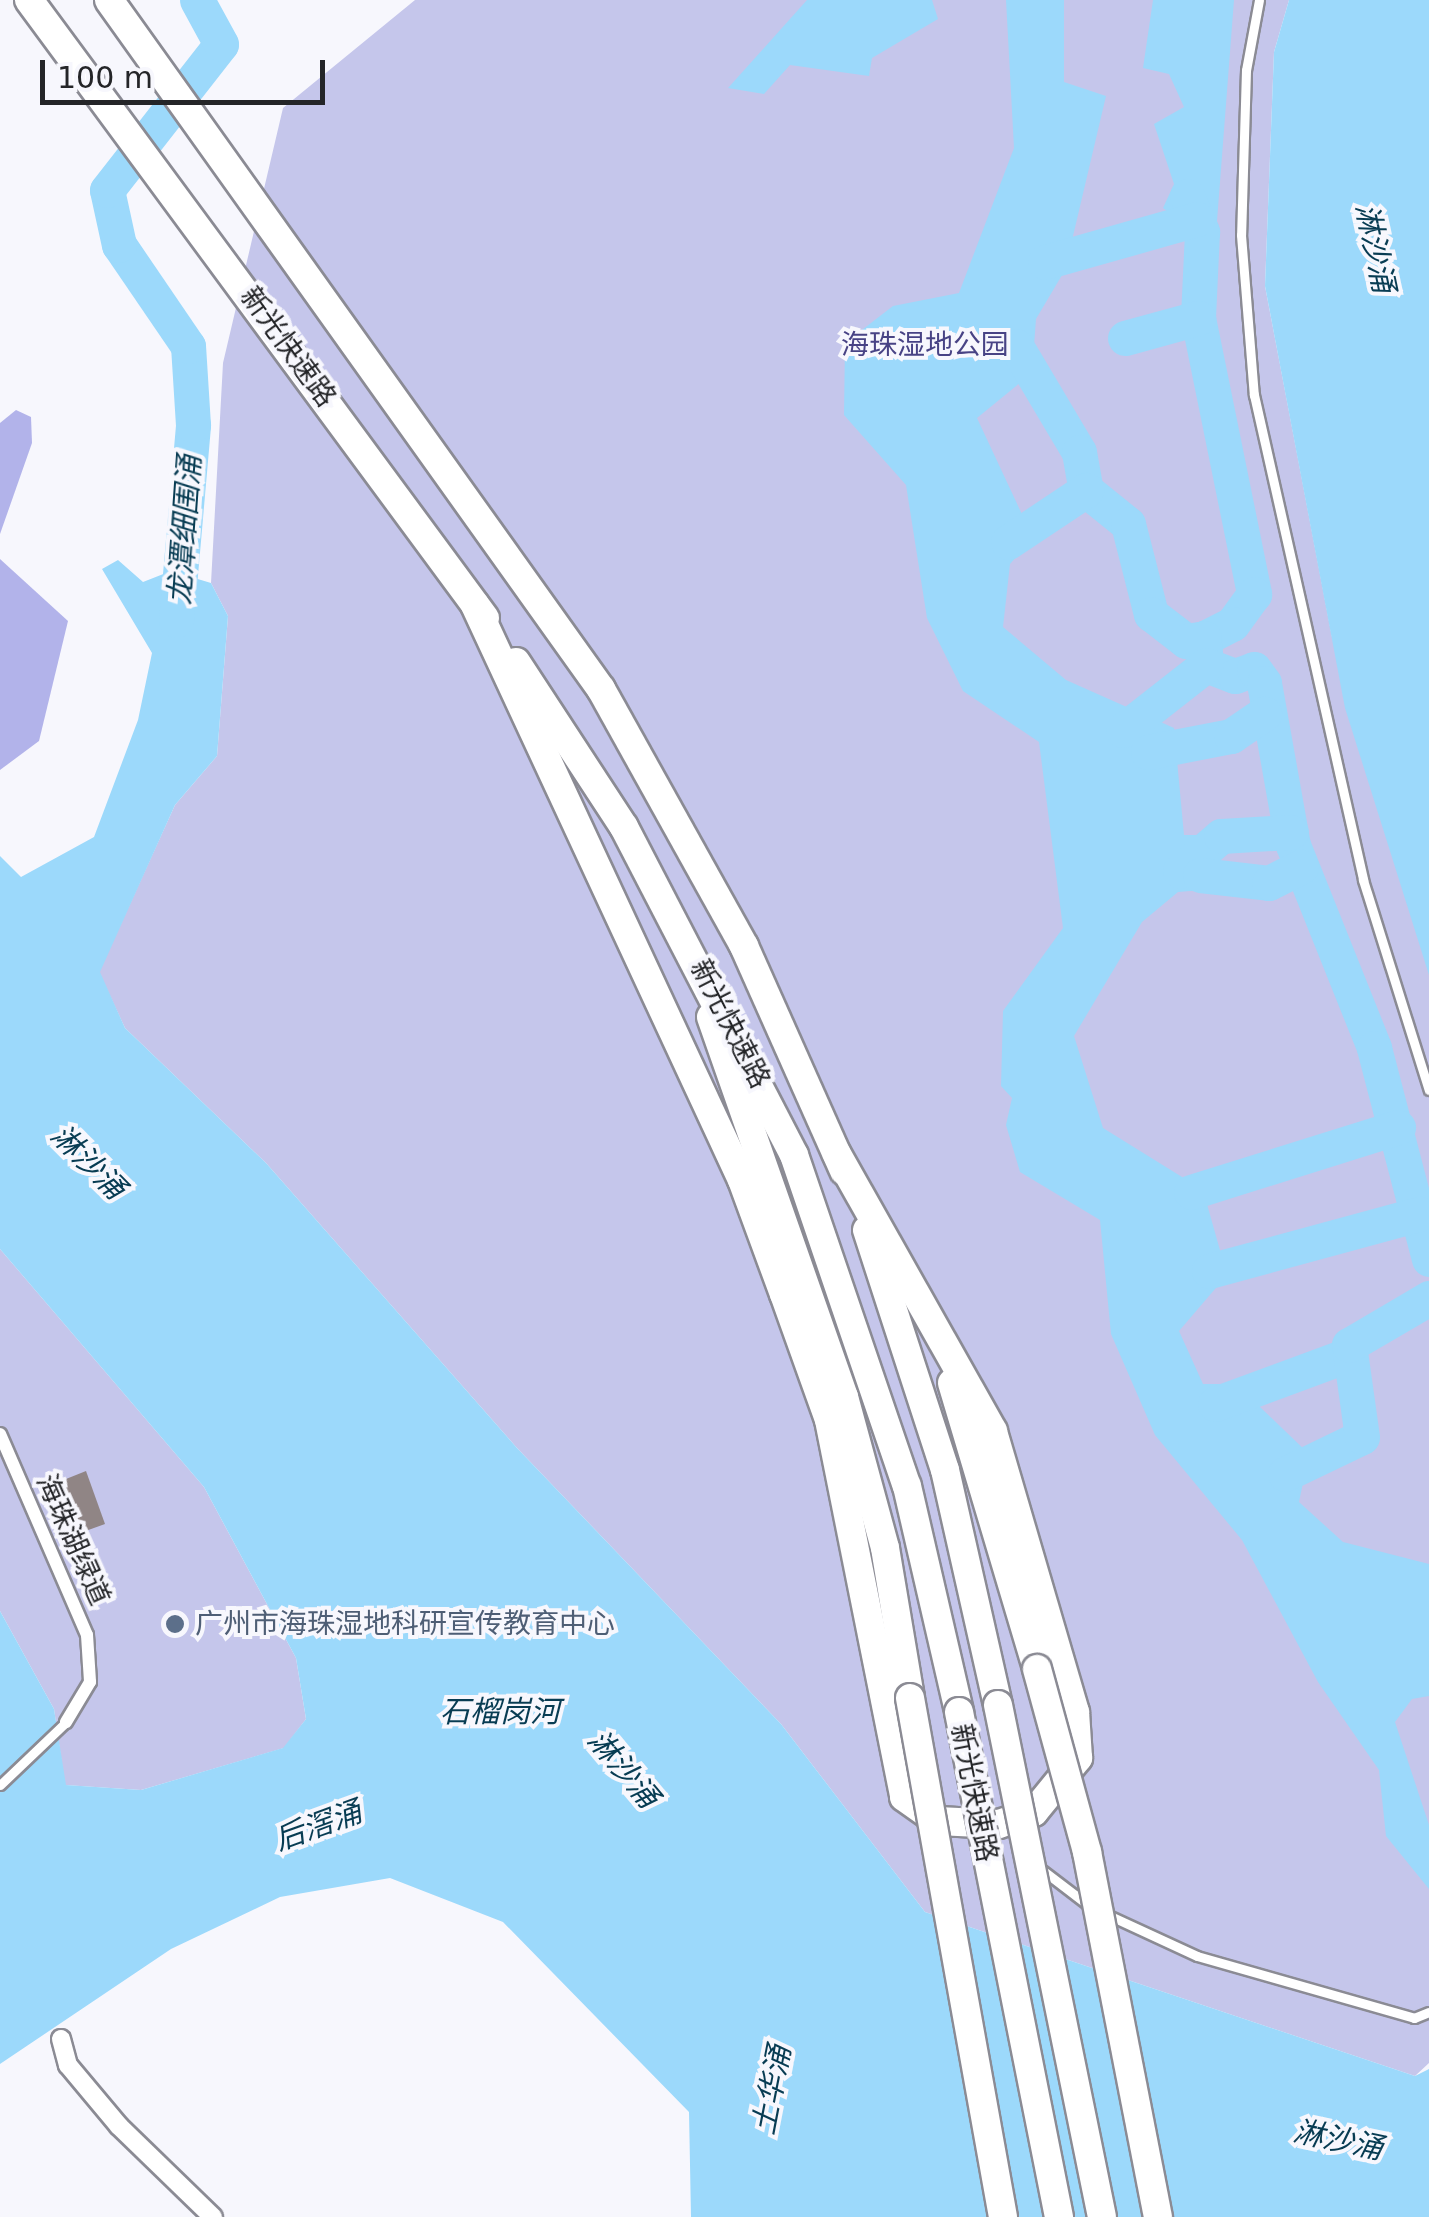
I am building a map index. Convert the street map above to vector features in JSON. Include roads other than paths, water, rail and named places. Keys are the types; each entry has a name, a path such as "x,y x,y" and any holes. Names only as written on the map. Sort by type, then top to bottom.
{"highway":[{"name":"新光快速路","path":"29,0 168,181 562,727 675,917 794,1154 854,1316 907,1486 959,1712 1059,2217"},
{"name":"新光快速路","path":"109,0 210,131 601,689 744,946 837,1154 930,1416 998,1704 1102,2217"},
{"path":"475,605 742,1180 784,1294 829,1420 904,1797 938,1821 999,1824 1034,1812 1070,1769 1076,1712 993,1431 837,1154"},
{"path":"675,917 844,1398 910,1698 1004,2217"},
{"path":"837,1154 966,1416 1083,1834 1158,2217"}],"street":[{"name":"海珠湖绿道","path":"0,1434 87,1634 90,1682 66,1722"},
{"path":"61,2039 68,2066 119,2126 213,2217"}],"lane":[{"path":"1260,0 1246,70 1240,236 1254,395 1363,880 1429,1090"},
{"path":"0,1785 66,1722"},
{"path":"999,1824 1066,1896 1197,1956 1414,2018 1429,2012"}],"water":[{"path":"807,0 932,0 938,19 872,58 869,76 790,65 764,94 728,88"},
{"path":"1006,0 1064,0 1064,82 1106,96 1065,270 1036,319 1032,373 977,418 1033,538 1010,564 1003,627 1066,680 1174,728 1184,835 1210,835 1227,888 1178,892 1142,922 1074,1036 1103,1128 1203,1190 1227,1275 1179,1331 1203,1384 1236,1384 1309,1454 1299,1502 1343,1542 1429,1564 1429,1696 1412,1699 1395,1722 1429,1825 1429,1889 1386,1836 1379,1770 1318,1682 1242,1540 1155,1435 1111,1334 1100,1220 1020,1172 1006,1125 1012,1098 1001,1086 1003,1011 1063,928 1039,742 963,691 927,618 906,485 844,415 845,343 893,306 959,293 1014,148"},
{"path":"1153,0 1234,0 1215,247 1163,208 1174,184 1154,124 1184,107 1169,74 1143,68"},
{"name":"淋沙涌","path":"1289,0 1429,0 1429,975 1345,708 1265,286 1274,52"},
{"name":"石榴岗河","path":"118,560 143,582 171,571 211,583 228,616 217,756 175,805 100,972 125,1028 266,1163 517,1448 781,1724 925,1912 1415,2076 1429,2069 1429,2217 691,2217 689,2112 503,1922 390,1878 280,1897 171,1949 0,2064 0,1611 54,1709 66,1785 141,1790 283,1748 306,1719 296,1658 204,1487 0,1249 0,856 21,877 94,837 138,720 152,653 102,569"}],"waterway":[{"name":"龙潭细围涌","path":"176,620 193,425 188,346 119,245 107,190 221,44 197,0"},
{"path":"1187,196 1202,232 1198,318 1254,594 1232,624 1204,638 1206,665 1235,676 1254,669 1264,683 1293,845 1374,1048 1429,1259"},
{"path":"1045,262 1197,219"},
{"path":"1125,338 1198,318"},
{"path":"1016,346 1079,452 1086,490 1128,524 1151,614 1186,641 1204,638"},
{"path":"1008,542 1086,490"},
{"path":"1123,730 1206,665"},
{"path":"1148,752 1231,736 1264,714"},
{"path":"1180,871 1221,836 1291,832"},
{"path":"1200,875 1269,883 1301,867"},
{"path":"1191,1192 1398,1127"},
{"path":"1209,1271 1419,1214"},
{"path":"1285,1474 1362,1437 1349,1345 1429,1298"},
{"path":"1215,1404 1350,1354"}],"place":[{"name":"广州市海珠湿地科研宣传教育中心","path":"175,1624"}],"park label":[{"name":"海珠湿地公园","path":"925,345"}],"water label":[{"name":"后滘涌","path":"318,1826"},
{"name":"土华涌","path":"772,2090"}]}
